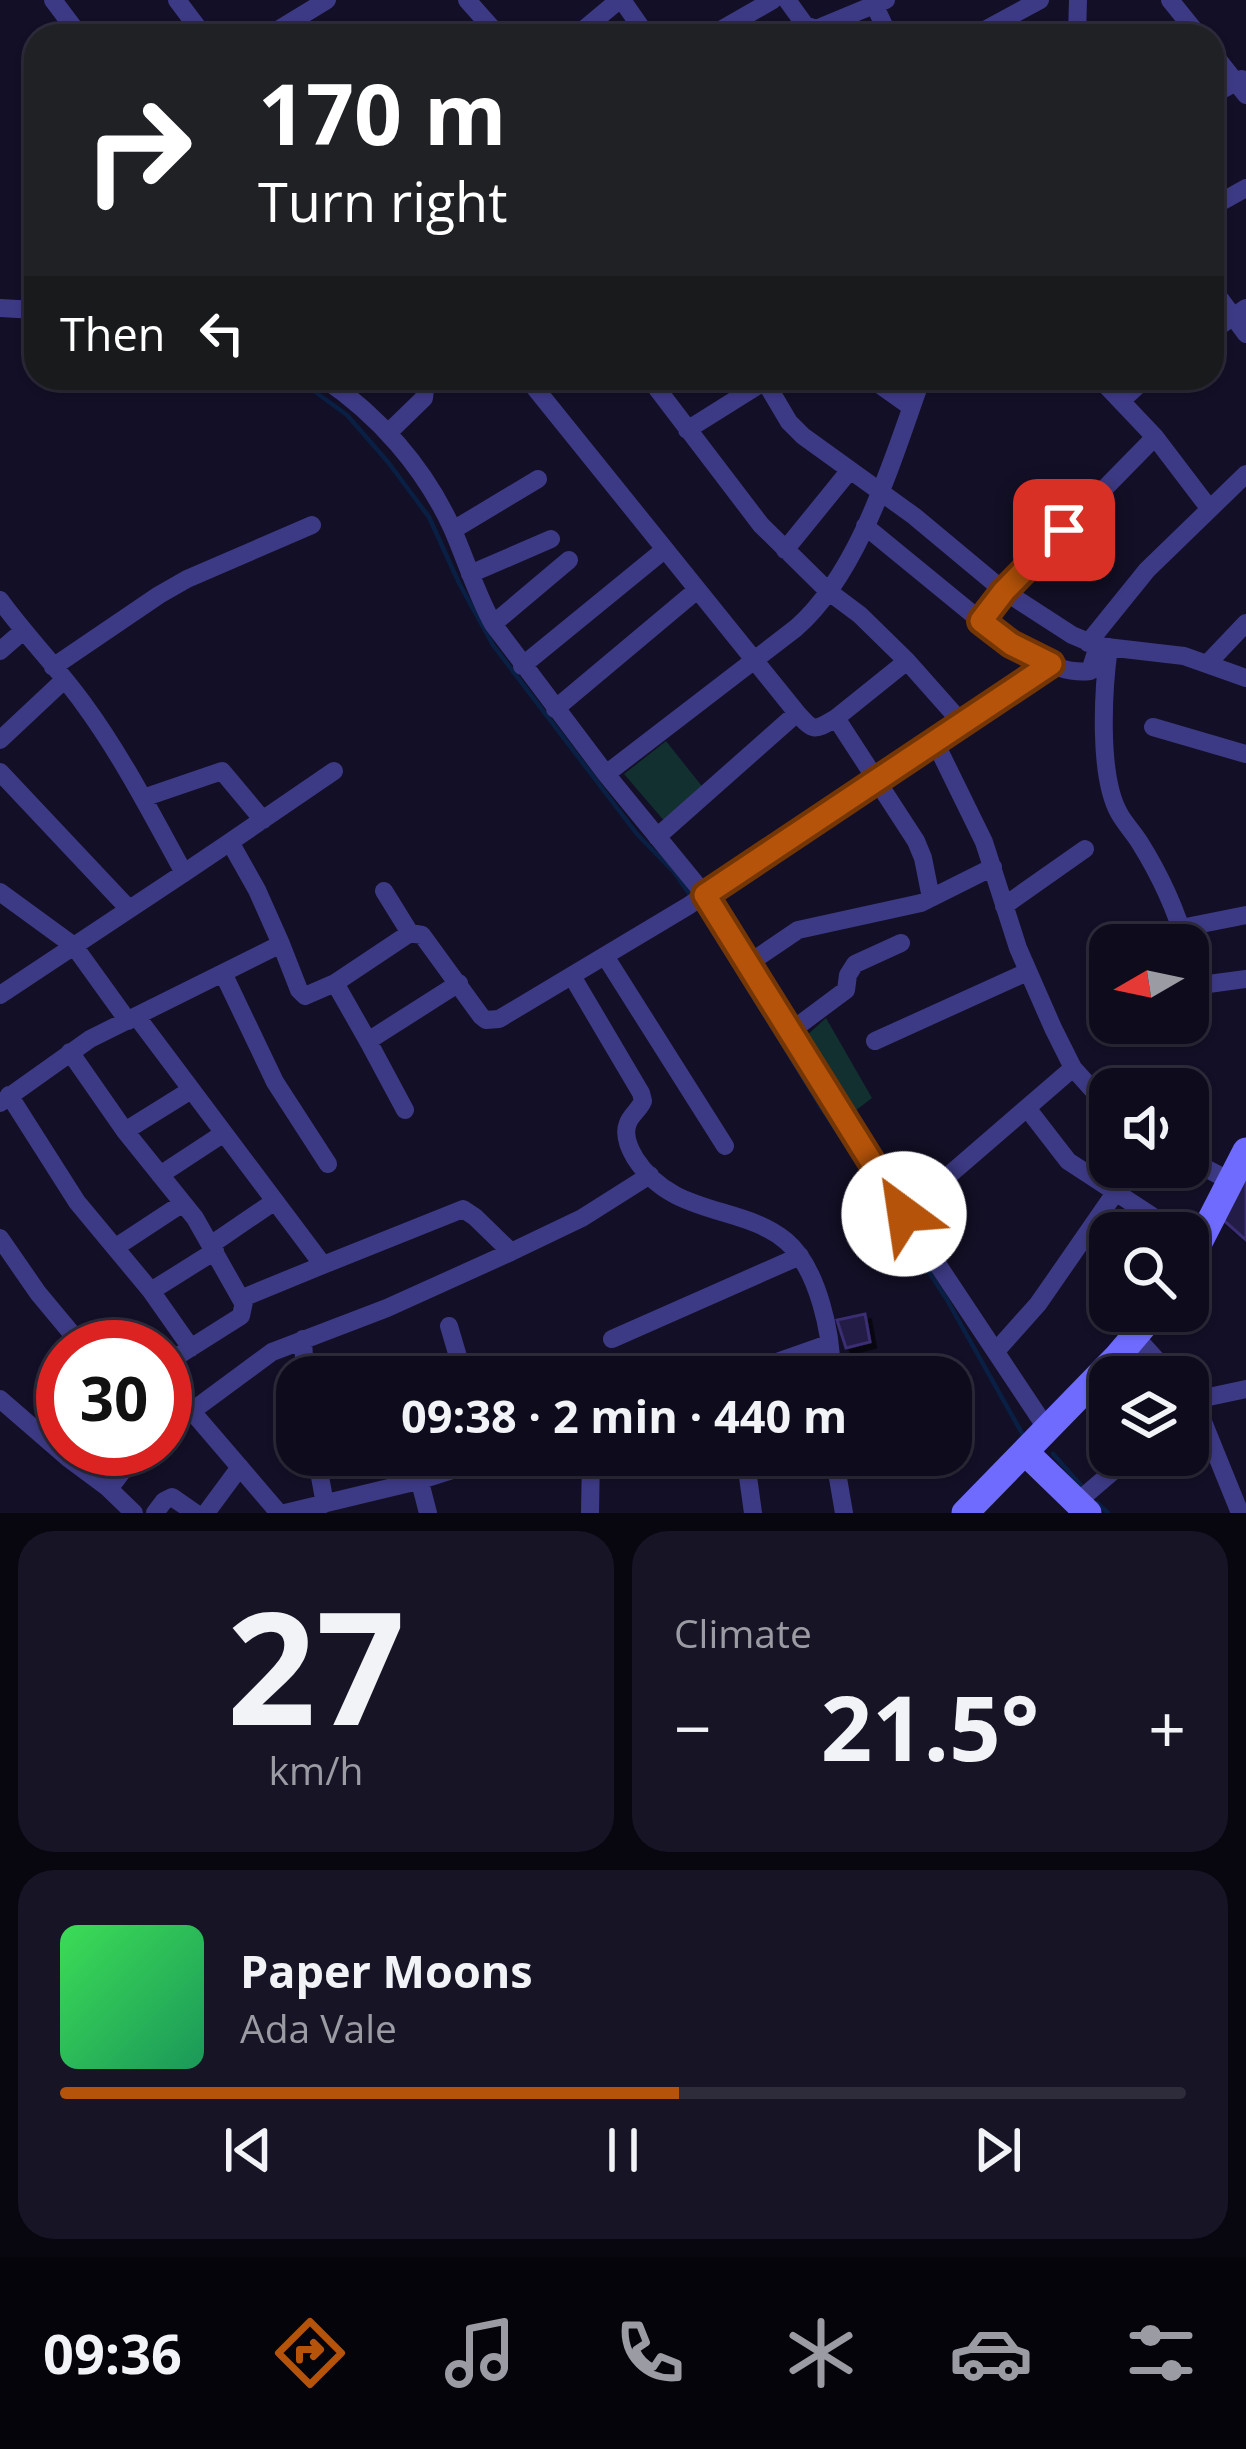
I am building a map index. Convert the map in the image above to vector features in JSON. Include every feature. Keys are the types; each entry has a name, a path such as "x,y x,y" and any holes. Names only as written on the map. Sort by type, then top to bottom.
{"main road":[{"path":"1209,1215 1246,1151"},
{"path":"965,1513 1138,1332"},
{"path":"1025,1452 1085,1501"}],"street":[{"path":"52,0 71,24"},
{"path":"280,0 295,19"},
{"path":"287,24 327,0"},
{"path":"466,0 488,24"},
{"path":"591,24 621,0"},
{"path":"731,24 773,0"},
{"path":"787,0 807,24"},
{"path":"996,24 1040,0"},
{"path":"1170,0 1189,24"},
{"path":"831,24 878,2"},
{"path":"1240,312 1246,334"},
{"path":"340,390 388,433 436,498 493,624 748,964 904,1214 1047,1429"},
{"path":"388,433 424,398 425,390"},
{"path":"537,390 811,728 836,718 907,661"},
{"path":"658,390 785,550 860,615 962,723"},
{"path":"687,430 749,390"},
{"path":"770,390 789,422 1055,626 1098,645 1184,656 1246,678"},
{"path":"887,390 911,407"},
{"path":"606,774 808,617 865,526 917,390"},
{"path":"1112,390 1209,508"},
{"path":"1122,400 1133,390"},
{"path":"981,621 1004,591 1155,437"},
{"path":"785,550 850,470"},
{"path":"865,526 1011,644 1051,664 1090,671 1098,645 1135,583 1246,474"},
{"path":"452,530 538,479"},
{"path":"0,740 58,674 159,595 311,525"},
{"path":"470,574 551,539"},
{"path":"522,666 664,550"},
{"path":"493,624 568,560"},
{"path":"555,709 697,590"},
{"path":"0,600 82,700 123,761 184,873"},
{"path":"1208,663 1246,623"},
{"path":"0,651 23,631"},
{"path":"1098,645 1110,785 1118,812 1143,847 1179,924"},
{"path":"230,842 257,890 302,994 311,995 335,983 410,934 422,935 481,1016 492,1021 698,899 1051,664"},
{"path":"657,837 797,712"},
{"path":"836,718 916,841 931,898"},
{"path":"1153,727 1246,754"},
{"path":"934,740 984,842 1028,972 1073,1068 1089,1086"},
{"path":"143,798 222,771 263,820"},
{"path":"0,994 334,771"},
{"path":"0,772 129,909"},
{"path":"1004,906 1085,849"},
{"path":"748,964 808,927 904,909 993,867"},
{"path":"384,891 410,934"},
{"path":"0,892 74,946 191,1090 323,1265"},
{"path":"1209,931 1246,915"},
{"path":"790,1031 846,990 855,964 901,943"},
{"path":"171,1320 77,1202 5,1100 90,1039 281,944"},
{"path":"605,956 725,1146"},
{"path":"875,1040 1028,972"},
{"path":"223,973 275,1082 328,1164"},
{"path":"572,976 644,1101 629,1120 626,1138 640,1165 692,1204 769,1229 800,1256 818,1295 830,1356"},
{"path":"1209,984 1246,979"},
{"path":"335,983 405,1110"},
{"path":"368,1040 459,983"},
{"path":"70,1052 183,1203 242,1301 241,1316 192,1347"},
{"path":"904,1214 1073,1068"},
{"path":"125,1131 191,1090"},
{"path":"1027,1108 1068,1161 1142,1212"},
{"path":"160,1175 224,1133"},
{"path":"1209,1170 1232,1182"},
{"path":"192,1389 511,1252 582,1218 650,1175"},
{"path":"996,1351 1038,1304 1115,1193"},
{"path":"151,1291 275,1201"},
{"path":"116,1247 183,1203"},
{"path":"242,1301 463,1209 511,1252"},
{"path":"0,1238 60,1320"},
{"path":"613,1339 800,1256"},
{"path":"449,1326 458,1356"},
{"path":"1135,1336 1153,1356"},
{"path":"303,1339 304,1356"},
{"path":"792,1356 828,1343"},
{"path":"1209,1397 1246,1389"},
{"path":"0,1399 36,1426"},
{"path":"192,1411 282,1513 433,1476"},
{"path":"1209,1444 1240,1513"},
{"path":"206,1513 240,1467"},
{"path":"95,1476 134,1513"},
{"path":"107,1487 120,1476"},
{"path":"320,1476 325,1504"},
{"path":"417,1476 428,1513"},
{"path":"590,1513 591,1476"},
{"path":"748,1476 753,1513"},
{"path":"838,1476 844,1513"},
{"path":"1085,1501 1111,1476"},
{"path":"155,1513 172,1497 195,1513"}],"green space":[{"path":"666,741 705,790 666,823 624,774"},
{"path":"826,1018 872,1098 855,1111 806,1036"}],"building":[{"path":"1246,1168 1246,1240 1221,1218"},
{"path":"865,1314 870,1342 846,1348 837,1320"}],"waterway":[{"path":"313,390 347,415 388,462 429,517 493,645 637,834 693,899"},
{"path":"699,909 946,1298 1023,1435"},
{"path":"1053,1454 1085,1490"},
{"path":"1097,1503 1108,1513"}],"route":[{"path":"904,1214 705,895 1051,664 1011,644 981,621 1064,530"}]}
